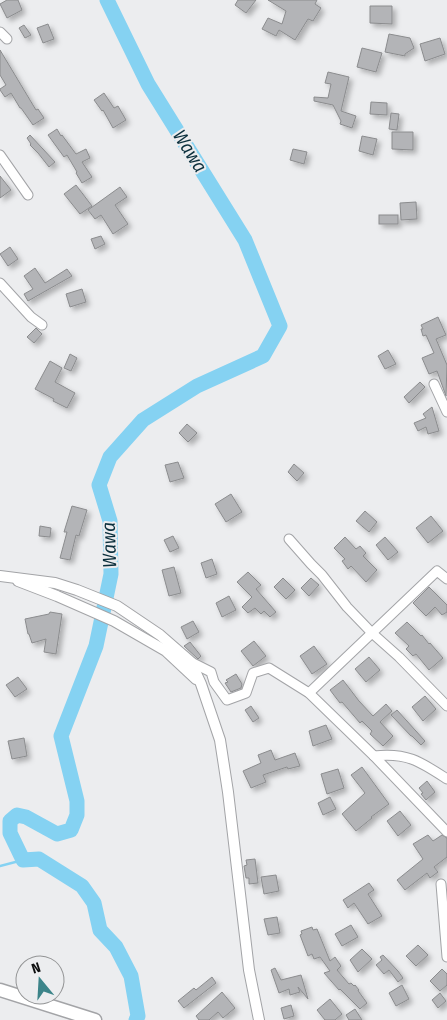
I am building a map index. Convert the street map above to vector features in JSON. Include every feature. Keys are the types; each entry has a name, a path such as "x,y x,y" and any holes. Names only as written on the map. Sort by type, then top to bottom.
{"highway":[{"path":"0,990 95,1020"}],"main road":[{"path":"3,576 55,583 118,606 160,635 191,662 201,684 220,740 228,792 248,970 259,1020"},
{"path":"3,576 99,613 114,621 166,651 201,684"}],"street":[{"path":"0,32 7,39"},
{"path":"0,155 28,195"},
{"path":"0,284 31,317 42,325"},
{"path":"434,384 447,412"},
{"path":"289,539 322,575 347,607 447,706"},
{"path":"309,693 437,570 447,579"},
{"path":"191,662 211,672 214,682 227,700 246,693 253,673 269,668 309,693 374,756 447,832"},
{"path":"374,756 389,754 407,757 426,765 447,778"},
{"path":"441,884 447,957"}],"building":[{"path":"7,0 18,0 22,10 7,18 0,4"},
{"path":"238,0 256,0 246,13 235,5"},
{"path":"268,0 317,0 315,4 321,8 313,21 308,19 295,40 279,30 276,36 262,29 268,18 282,24 286,11"},
{"path":"370,6 392,6 392,24 370,23"},
{"path":"48,24 54,39 43,43 37,28"},
{"path":"24,25 31,35 25,38 19,28"},
{"path":"389,34 410,38 414,48 405,56 385,52"},
{"path":"440,38 445,54 425,61 420,44"},
{"path":"362,48 382,53 376,72 357,67"},
{"path":"0,50 36,110 38,109 44,118 33,125 11,93 5,97 0,90 6,85 0,75"},
{"path":"328,72 349,77 341,111 356,116 352,128 340,124 341,121 333,105 314,101 314,97 328,98 331,84 325,83"},
{"path":"104,93 114,108 118,106 126,120 113,128 103,110 94,100"},
{"path":"371,102 387,103 387,115 370,114"},
{"path":"391,113 399,114 397,130 389,129"},
{"path":"57,129 76,154 86,149 90,158 82,162 92,177 82,183 67,155 64,157 48,135"},
{"path":"392,132 413,132 413,150 392,149"},
{"path":"30,135 55,162 49,167 30,145 27,138"},
{"path":"362,136 377,139 373,155 359,151"},
{"path":"293,149 307,152 304,164 290,160"},
{"path":"0,176 11,190 0,198"},
{"path":"76,185 92,206 80,214 64,194"},
{"path":"120,187 127,197 115,205 128,224 113,234 101,215 95,219 88,210"},
{"path":"416,202 417,219 401,220 400,203"},
{"path":"379,215 398,215 398,224 379,224"},
{"path":"101,236 105,244 95,249 91,239"},
{"path":"10,247 18,259 8,266 0,254"},
{"path":"35,268 45,283 67,269 72,276 28,301 24,294 33,289 24,276"},
{"path":"82,289 86,302 70,307 66,294"},
{"path":"438,317 446,335 436,339 447,365 446,396 437,371 429,374 422,358 434,353 426,335 423,336 421,325"},
{"path":"36,328 42,334 34,343 27,337"},
{"path":"388,350 396,364 385,369 378,356"},
{"path":"70,354 77,358 71,371 64,368"},
{"path":"50,361 62,368 55,382 75,393 67,408 35,389"},
{"path":"420,382 425,387 409,403 404,397"},
{"path":"432,407 439,431 428,434 426,427 418,431 414,423 426,418 423,414"},
{"path":"187,424 197,433 188,442 179,433"},
{"path":"178,462 184,478 170,482 165,465"},
{"path":"294,464 304,473 297,481 288,472"},
{"path":"231,494 242,512 226,522 215,504"},
{"path":"72,506 87,510 79,536 76,535 70,560 60,558 67,532 64,532"},
{"path":"365,511 377,522 369,532 356,521"},
{"path":"431,516 443,531 428,543 416,528"},
{"path":"40,526 51,528 50,537 39,536"},
{"path":"173,536 179,548 170,552 164,540"},
{"path":"345,537 356,549 360,546 366,553 363,556 377,570 366,582 351,566 348,569 342,561 345,559 334,548"},
{"path":"385,537 398,552 388,560 376,545"},
{"path":"212,559 217,574 206,578 201,563"},
{"path":"174,567 181,593 169,596 162,570"},
{"path":"248,572 261,585 256,589 276,612 270,617 264,611 261,614 255,608 248,613 242,607 252,597 237,582"},
{"path":"283,578 295,590 286,599 274,587"},
{"path":"311,578 319,585 309,596 301,588"},
{"path":"429,587 447,605 447,612 442,615 435,607 426,616 413,603"},
{"path":"229,596 236,610 222,617 216,603"},
{"path":"50,612 62,614 56,654 44,652 46,639 32,643 25,619 49,614"},
{"path":"193,621 199,632 187,639 181,627"},
{"path":"407,622 443,658 429,670 416,654 413,656 406,649 409,646 395,633"},
{"path":"254,641 266,656 253,666 241,651"},
{"path":"190,642 201,656 198,659 184,646"},
{"path":"314,646 327,664 312,674 300,656"},
{"path":"369,657 380,670 366,682 355,669"},
{"path":"236,674 242,684 241,688 231,692 225,683 228,682 226,680"},
{"path":"18,677 27,689 15,697 6,685"},
{"path":"343,680 373,716 386,704 392,711 380,722 393,736 383,746 370,734 372,731 362,721 360,723 330,690"},
{"path":"425,696 436,709 423,721 412,707"},
{"path":"251,706 259,718 253,722 245,710"},
{"path":"397,710 425,741 421,745 391,715"},
{"path":"326,725 332,739 313,746 309,731"},
{"path":"24,738 27,756 12,759 8,741"},
{"path":"271,750 275,760 295,753 300,766 288,769 287,767 263,775 266,782 251,788 243,771 261,763 258,755"},
{"path":"362,767 389,804 356,831 342,814 365,793 351,775"},
{"path":"338,769 344,788 327,794 321,774"},
{"path":"427,781 435,792 426,800 419,788"},
{"path":"330,797 336,809 323,815 318,803"},
{"path":"400,811 411,825 398,836 387,821"},
{"path":"428,835 433,841 442,835 447,838 447,857 434,867 438,872 430,878 427,873 405,890 397,880 423,859 413,844"},
{"path":"255,859 258,883 249,884 249,878 246,878 244,866 247,865 246,860"},
{"path":"276,875 279,891 264,894 261,877"},
{"path":"369,883 374,890 368,894 382,916 368,924 354,903 348,908 343,900"},
{"path":"277,917 280,933 268,935 264,919"},
{"path":"351,925 358,937 342,946 335,934"},
{"path":"312,927 313,930 317,929 330,961 335,957 341,966 337,970 349,984 355,985 367,1003 360,1009 324,973 330,971 320,957 314,959 312,954 308,956 300,935 302,934 301,931"},
{"path":"418,945 428,955 416,966 406,956"},
{"path":"362,949 372,959 358,972 350,960"},
{"path":"383,955 403,978 398,982 389,970 384,974 376,965 382,960 380,957"},
{"path":"275,968 281,980 301,975 308,999 298,987 300,992 290,995 289,989 279,993 271,970"},
{"path":"442,969 447,974 447,985 440,991 430,981"},
{"path":"212,977 216,983 184,1008 178,1001"},
{"path":"402,985 409,999 396,1006 389,993"},
{"path":"222,992 235,1008 223,1018 218,1012 209,1020 199,1020 196,1016"},
{"path":"440,993 446,1001 438,1008 432,1000"},
{"path":"330,999 342,1014 335,1020 325,1020 317,1010"},
{"path":"291,1005 294,1016 284,1019 281,1008"},
{"path":"355,1009 362,1020 349,1020 346,1015"}],"waterway":[{"name":"Wawa","path":"107,0 148,84 245,240 280,326 263,356 197,386 143,420 110,457 99,485 110,521 111,574 96,646 61,736 77,801 77,815 71,830 57,834 26,817 17,815 10,821 10,833 23,860 39,859 82,886 94,903 100,930 116,947 131,976 138,1016 136,1020"},
{"path":"0,866 23,860"}]}
